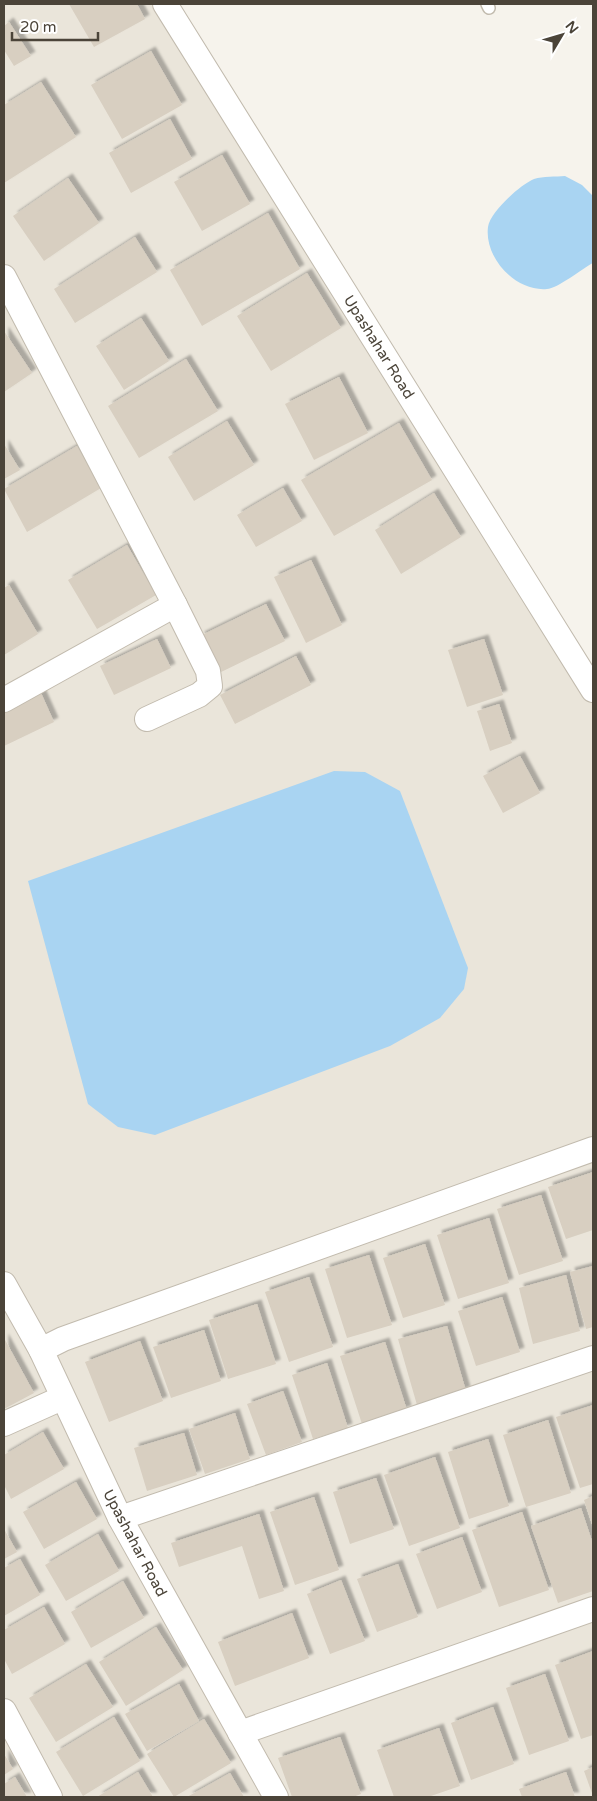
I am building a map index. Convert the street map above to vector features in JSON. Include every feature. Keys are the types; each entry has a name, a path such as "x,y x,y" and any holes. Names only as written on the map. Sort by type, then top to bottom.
{"street":[{"name":"Upashahar Road","path":"165,4 593,690"},
{"path":"4,278 175,605 208,672 210,686 199,695 147,718"},
{"path":"4,700 175,605"},
{"path":"41,1350 63,1339 593,1148"},
{"name":"Upashahar Road","path":"4,1284 41,1350 120,1518 276,1797"},
{"path":"120,1518 593,1358"},
{"path":"4,1424 62,1398"},
{"path":"240,1733 593,1609"},
{"path":"4,1711 50,1797"}],"shaded area":[{"path":"4,4 153,4 593,697 593,1797 4,1797"}],"water":[{"path":"565,176 582,185 593,196 593,263 551,288 535,288 524,285 504,271 491,250 488,239 490,221 506,200 528,182 541,177"},
{"path":"334,771 365,772 400,791 468,968 464,989 440,1018 390,1046 155,1135 118,1127 88,1104 28,881"}],"building":[{"path":"69,4 137,4 145,19 94,47"},
{"path":"9,22 31,56 14,66 4,50 4,26"},
{"path":"151,51 182,105 122,139 91,85"},
{"path":"41,82 76,137 4,183 4,105"},
{"path":"170,119 192,159 131,193 109,153"},
{"path":"222,155 250,204 202,231 174,182"},
{"path":"68,178 99,223 44,261 13,216"},
{"path":"268,213 300,269 202,326 170,270"},
{"path":"135,237 157,272 75,323 54,289"},
{"path":"307,273 341,328 271,371 237,316"},
{"path":"141,318 169,361 124,390 96,346"},
{"path":"4,331 32,373 4,392"},
{"path":"186,359 218,411 139,458 108,406"},
{"path":"339,377 368,433 314,460 285,404"},
{"path":"227,421 254,465 194,501 168,457"},
{"path":"399,423 432,480 334,536 301,480"},
{"path":"4,444 20,470 4,479"},
{"path":"77,446 101,488 27,532 4,489"},
{"path":"283,488 302,521 256,547 237,515"},
{"path":"434,493 461,537 401,574 375,530"},
{"path":"127,545 156,595 97,629 68,580"},
{"path":"311,560 342,625 306,643 274,577"},
{"path":"9,585 38,634 4,655 4,588"},
{"path":"266,604 285,641 219,673 200,636"},
{"path":"157,639 171,668 114,695 100,666"},
{"path":"484,639 503,695 467,707 448,650"},
{"path":"296,656 311,685 235,724 220,695"},
{"path":"41,693 54,722 4,746 4,710"},
{"path":"499,704 512,743 490,751 477,711"},
{"path":"520,756 540,793 503,813 483,776"},
{"path":"593,1172 593,1230 566,1239 548,1187"},
{"path":"541,1195 563,1261 519,1275 497,1209"},
{"path":"489,1218 509,1283 458,1299 437,1235"},
{"path":"425,1244 445,1305 403,1318 383,1258"},
{"path":"369,1255 392,1325 347,1338 325,1269"},
{"path":"593,1266 593,1327 586,1329 570,1272"},
{"path":"566,1275 580,1331 533,1344 519,1288"},
{"path":"309,1277 333,1347 289,1362 265,1292"},
{"path":"502,1297 520,1352 476,1366 458,1311"},
{"path":"257,1304 276,1364 228,1379 209,1320"},
{"path":"447,1326 466,1391 417,1405 398,1339"},
{"path":"204,1330 221,1381 171,1398 153,1347"},
{"path":"4,1338 34,1393 4,1409"},
{"path":"140,1341 163,1401 109,1422 85,1362"},
{"path":"385,1342 407,1410 362,1424 340,1356"},
{"path":"327,1363 348,1428 313,1439 292,1375"},
{"path":"283,1391 302,1442 266,1455 247,1404"},
{"path":"593,1405 593,1484 580,1488 556,1417"},
{"path":"235,1413 250,1459 205,1474 189,1429"},
{"path":"548,1420 571,1493 526,1507 503,1435"},
{"path":"43,1432 64,1469 11,1499 4,1485 4,1455"},
{"path":"184,1433 197,1475 147,1491 134,1448"},
{"path":"488,1439 509,1506 469,1519 448,1452"},
{"path":"435,1457 460,1528 409,1546 384,1475"},
{"path":"376,1478 394,1529 350,1544 333,1492"},
{"path":"76,1482 97,1519 44,1549 23,1512"},
{"path":"593,1496 593,1527 584,1500"},
{"path":"314,1497 339,1570 295,1585 270,1512"},
{"path":"581,1508 593,1544 593,1591 558,1603 531,1526"},
{"path":"522,1512 549,1590 499,1607 472,1530"},
{"path":"259,1514 284,1591 259,1599 242,1546 179,1567 171,1543"},
{"path":"4,1529 17,1552 4,1559"},
{"path":"98,1534 119,1571 66,1601 45,1565"},
{"path":"462,1537 482,1592 437,1609 416,1554"},
{"path":"20,1559 40,1595 4,1616 4,1568"},
{"path":"398,1564 418,1617 377,1632 357,1579"},
{"path":"341,1580 365,1641 330,1654 307,1594"},
{"path":"123,1581 144,1618 91,1648 71,1612"},
{"path":"44,1607 65,1644 12,1674 4,1659 4,1630"},
{"path":"292,1613 309,1658 235,1686 218,1642"},
{"path":"156,1627 183,1670 126,1706 99,1662"},
{"path":"593,1651 593,1735 581,1739 555,1665"},
{"path":"86,1664 113,1707 56,1742 29,1698"},
{"path":"545,1674 569,1741 529,1755 506,1688"},
{"path":"179,1684 199,1721 147,1751 125,1714"},
{"path":"493,1707 514,1764 471,1780 451,1723"},
{"path":"114,1717 140,1761 83,1796 56,1752"},
{"path":"204,1719 231,1763 174,1797 147,1754"},
{"path":"439,1728 460,1786 428,1797 394,1797 377,1750"},
{"path":"340,1737 361,1794 353,1797 292,1797 278,1758"},
{"path":"4,1754 13,1769 4,1775"},
{"path":"593,1767 593,1796 584,1771"},
{"path":"138,1772 153,1797 97,1797"},
{"path":"566,1772 575,1797 522,1797 519,1789"},
{"path":"230,1773 244,1797 187,1797"},
{"path":"15,1777 27,1797 4,1797 4,1784"}]}
